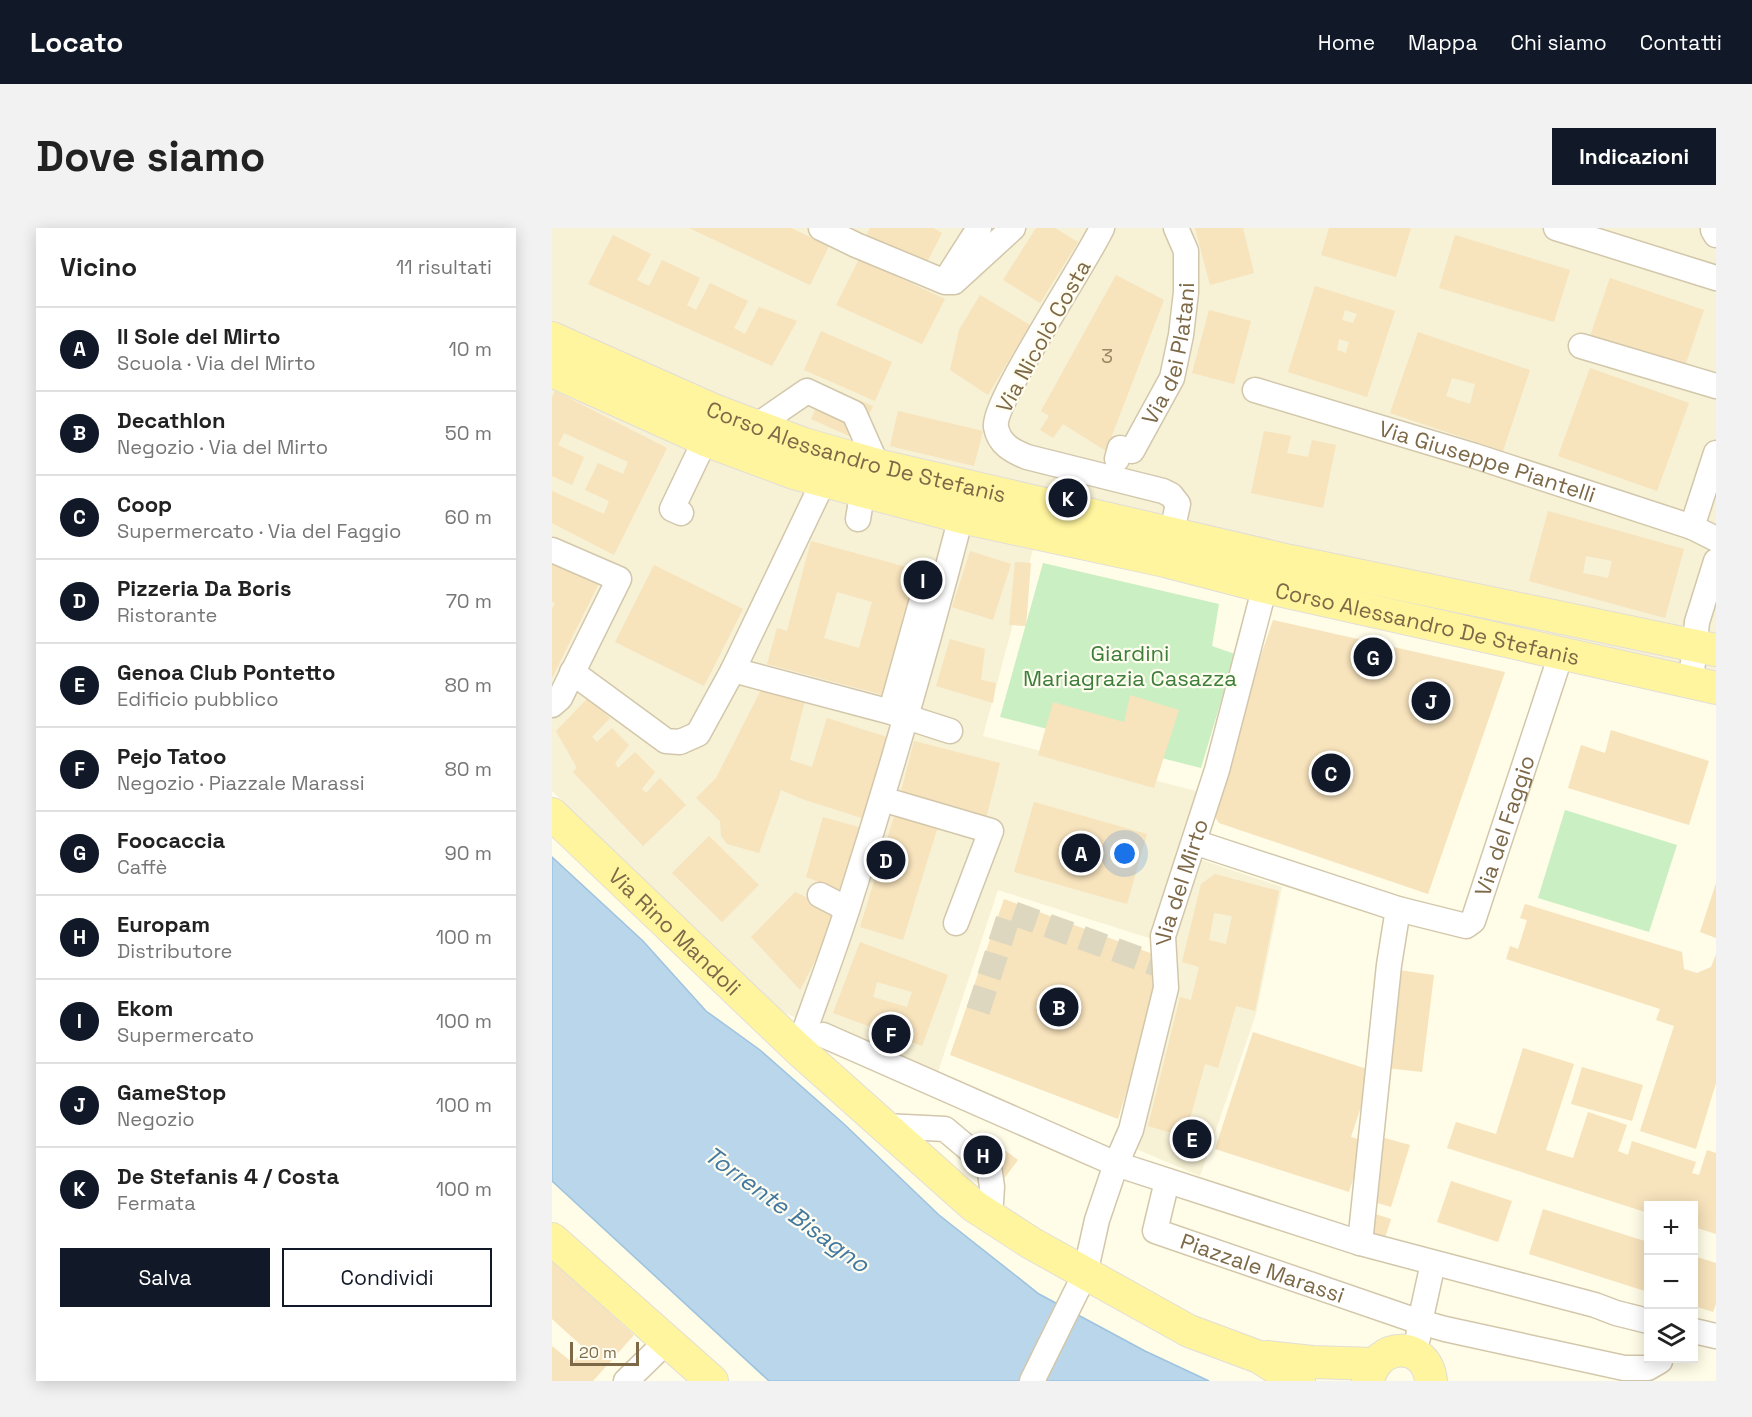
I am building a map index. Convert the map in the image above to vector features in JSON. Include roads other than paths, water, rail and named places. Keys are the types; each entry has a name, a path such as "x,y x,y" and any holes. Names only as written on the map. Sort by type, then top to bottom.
{"main road":[{"name":"Corso Alessandro De Stefanis","path":"552,338 716,411 804,444 1168,547 1265,587 1703,685"},
{"name":"Corso Alessandro De Stefanis","path":"552,371 705,440 794,473 961,517 1168,547 1290,561 1706,648"},
{"name":"Via Rino Mandoli","path":"552,814 811,1042"},
{"path":"811,1042 885,1126 974,1206 1080,1285 1189,1331 1259,1357 1299,1381"},
{"path":"552,1239 712,1381"},
{"path":"1259,1357 1378,1365 1407,1352 1416,1355 1432,1374"}],"street":[{"path":"821,228 945,282 954,282 1013,228"},
{"path":"945,282 979,228"},
{"name":"Via Nicolò Costa","path":"1102,228 1015,379 995,425 1004,445 1021,454 1171,495 1178,504 1168,547"},
{"name":"Via dei Platani","path":"1117,459 1120,448 1131,451 1172,378 1181,335 1186,292 1186,250 1176,228"},
{"path":"1556,228 1716,278"},
{"path":"1713,228 1716,236"},
{"path":"1581,346 1716,386"},
{"name":"Via Giuseppe Piantelli","path":"1255,390 1475,456 1692,527 1716,539"},
{"path":"756,426 807,391 854,413 877,465"},
{"path":"681,513 672,509 705,440"},
{"path":"1692,527 1716,453"},
{"path":"572,672 666,741 680,742 698,734 733,670 783,546 824,480"},
{"path":"898,715 927,649 961,517"},
{"path":"552,550 619,579 560,698 552,705"},
{"path":"1706,648 1697,622 1716,561"},
{"path":"929,574 882,799 847,909 811,1042 1116,1164 1360,1243 1595,1305 1644,1321"},
{"name":"Via del Mirto","path":"1116,1164 1131,1130 1166,988 1163,936 1220,764 1261,601"},
{"name":"Corso Alessandro De Stefanis","path":"1703,685 1706,648"},
{"name":"Via del Faggio","path":"1194,842 1398,909 1466,926 1473,921 1561,654"},
{"path":"733,670 950,731"},
{"path":"882,799 991,831 956,923"},
{"path":"820,895 847,909"},
{"path":"1360,1243 1389,965 1398,909"},
{"path":"1032,1381 1080,1285 1097,1220 1116,1164"},
{"name":"Piazzale Marassi","path":"1167,1181 1155,1231 1419,1324 1624,1368 1648,1368 1657,1363"},
{"path":"1432,1374 1418,1343 1419,1324 1434,1263"},
{"path":"1378,1365 1408,1339 1419,1324"},
{"path":"1698,1332 1716,1336"},
{"path":"626,1381 666,1341"}],"water":[{"name":"Torrente Bisagno","path":"552,857 643,941 706,1011 760,1050 844,1124 939,1215 1039,1294 1145,1351 1209,1381 769,1381 552,1181"}],"tunnel":[{"path":"978,1011 1010,912 1166,968"}],"place":[{"name":"De Stefanis 4 / Costa","path":"1068,498"},
{"name":"Ekom","path":"923,580"},
{"name":"Foocaccia","path":"1373,657"},
{"name":"GameStop","path":"1431,701"},
{"name":"Coop","path":"1331,773"},
{"name":"Il Sole del Mirto","path":"1081,853"},
{"name":"Pizzeria Da Boris","path":"886,860"},
{"name":"Decathlon","path":"1059,1007"},
{"name":"Pejo Tatoo","path":"891,1034"},
{"name":"Genoa Club Pontetto","path":"1192,1139"},
{"name":"Europam","path":"983,1155"}],"park label":[{"name":"Giardini Mariagrazia Casazza","path":"1130,666"}]}
